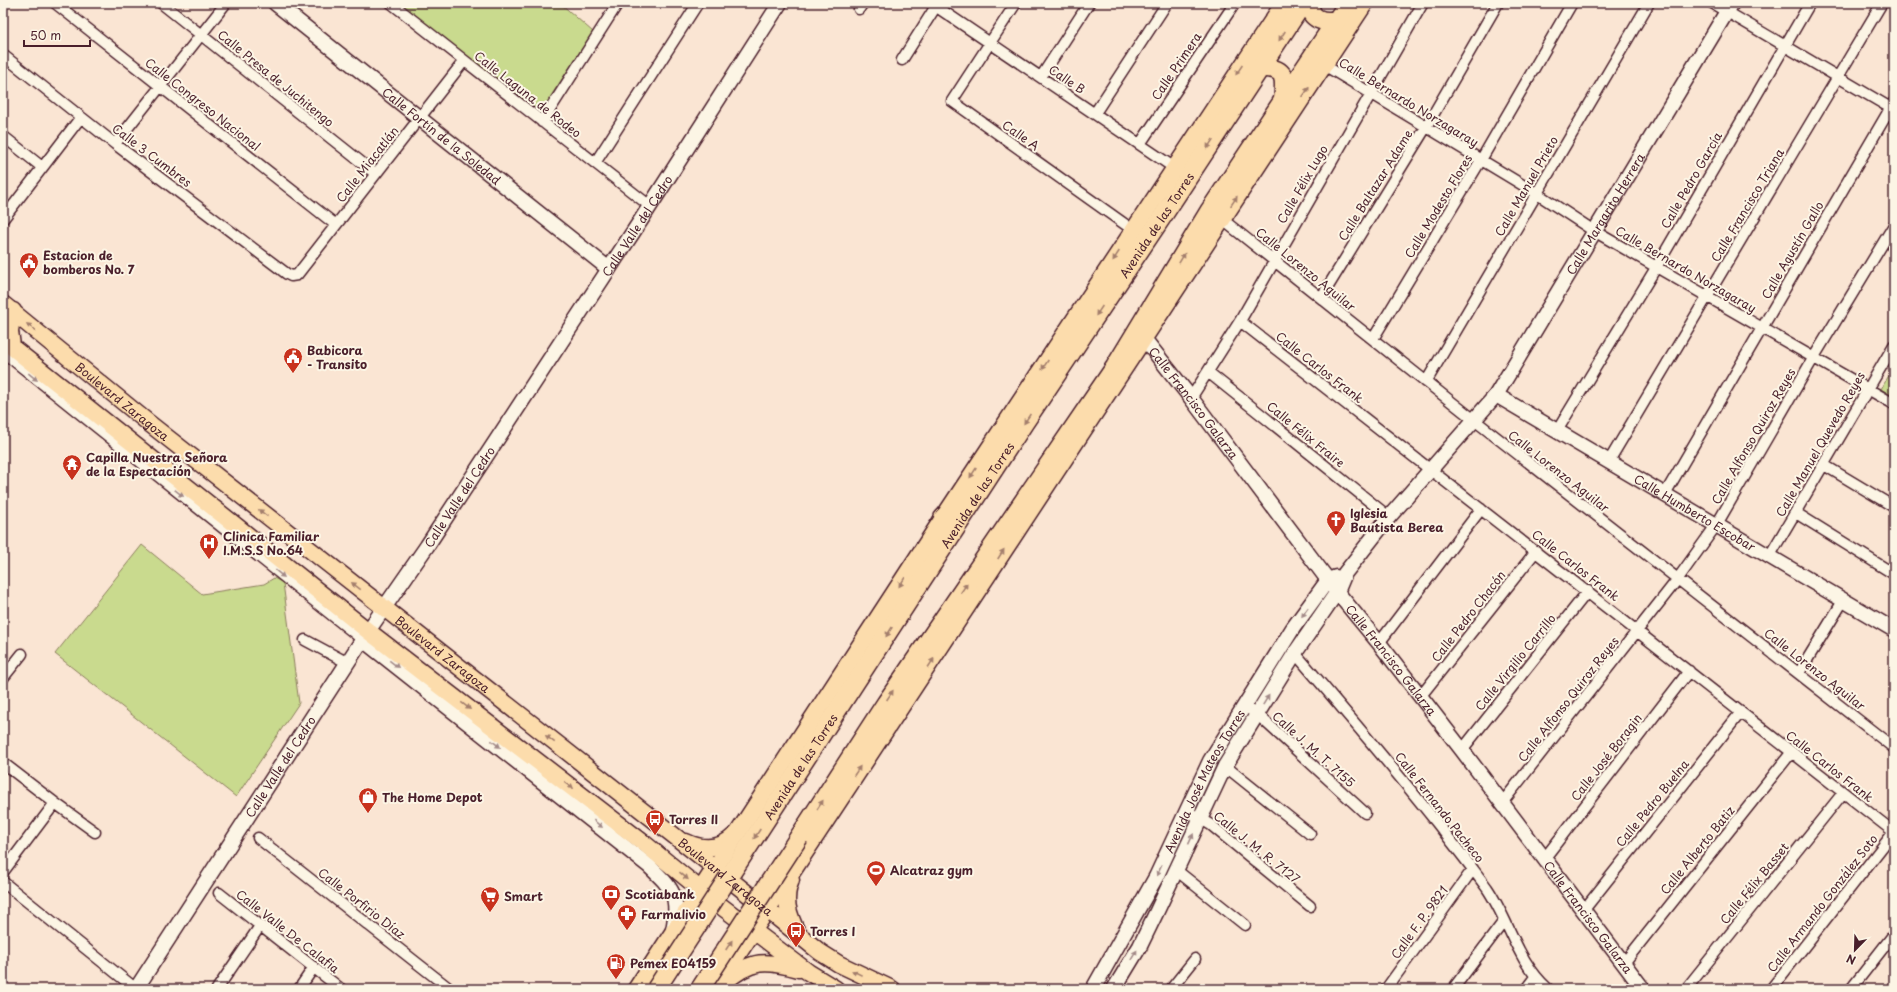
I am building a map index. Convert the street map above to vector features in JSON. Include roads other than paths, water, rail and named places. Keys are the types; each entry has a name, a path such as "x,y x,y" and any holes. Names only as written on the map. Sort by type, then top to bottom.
{"highway":[{"name":"Avenida de las Torres","path":"656,989 986,481 1182,173 1261,68 1303,3"},
{"path":"1310,3 1313,15 1319,20 1327,22 1337,20"},
{"path":"700,989 886,703 1140,335 1216,214 1283,101 1348,3"},
{"path":"1261,68 1271,67 1278,70 1283,75 1285,83 1283,101"},
{"path":"943,518 986,481"}],"main road":[{"name":"Avenida de las Torres","path":"746,822 943,518 1153,200 1182,173 1284,3"},
{"path":"1216,214 1324,65 1365,3"},
{"path":"6,310 10,331 6,346"},
{"name":"Boulevard Zaragoza","path":"6,310 798,935 839,964 892,989"},
{"path":"715,989 1121,374 1140,335"},
{"name":"Boulevard Zaragoza","path":"6,346 437,691 534,766 651,848 701,890 808,972 836,989"},
{"path":"670,834 703,848 714,848 729,841 746,822"},
{"path":"636,989 746,822"},
{"path":"798,935 789,914 786,899 788,887 802,857"},
{"path":"715,989 746,966 761,962 779,963 808,972"}],"street":[{"name":"Calle Congreso Nacional","path":"54,3 336,225"},
{"name":"Calle Presa de Juchitengo","path":"161,3 376,174"},
{"path":"116,144 226,3"},
{"name":"Calle Fortín de la Soledad","path":"275,3 609,269"},
{"path":"542,122 618,3"},
{"path":"595,163 698,3"},
{"name":"Calle Valle del Cedro","path":"136,989 366,635 427,546 609,269 780,3"},
{"path":"990,42 1016,3"},
{"path":"1041,77 1089,3"},
{"path":"1095,113 1167,3"},
{"name":"Calle Primera","path":"1140,144 1235,3"},
{"name":"Calle Félix Lugo","path":"1191,398 1240,321 1369,94 1423,3"},
{"name":"Calle Baltazar Adame","path":"1321,298 1426,127 1498,3"},
{"name":"Calle Modesto Flores","path":"1373,339 1572,3"},
{"name":"Calle Manuel Prieto","path":"1426,382 1536,192 1649,3"},
{"path":"1712,3 1729,7 1784,46 1838,78 1893,107"},
{"name":"Calle Pedro García","path":"1558,431 1657,266 1810,3"},
{"name":"Calle Francisco Triana","path":"1609,461 1882,3"},
{"name":"Calle Laguna de Rodeo","path":"393,4 650,206"},
{"path":"902,60 935,4"},
{"name":"Calle B","path":"935,4 1182,173"},
{"name":"Calle Margarito Herrera","path":"1345,573 1389,517 1473,419 1496,395 1729,7"},
{"name":"Calle A","path":"990,42 952,101 1134,230"},
{"name":"Calle 3 Cumbres","path":"3,55 116,144 287,274"},
{"name":"Calle Miacatlán","path":"287,274 291,276 297,275 464,61"},
{"name":"Calle Bernardo Norzagaray","path":"1324,65 1369,94 1536,192 1594,231 1894,404"},
{"name":"Calle Agustín Gallo","path":"1665,494 1893,107"},
{"path":"3,219 81,117"},
{"path":"3,136 42,167"},
{"name":"Calle Lorenzo Aguilar","path":"1216,214 1677,580 1894,748"},
{"name":"Calle Alfonso Quiroz Reyes","path":"1502,803 1638,631 1717,524 1814,357 1894,225"},
{"name":"Calle Carlos Frank","path":"1240,321 1588,591 1791,753 1894,832"},
{"name":"Calle Francisco Galarza","path":"1140,335 1191,398 1337,592 1380,644 1462,750 1643,989"},
{"name":"Calle Manuel Quevedo Reyes","path":"1769,556 1796,513 1894,345"},
{"name":"Calle Félix Fraire","path":"1208,372 1389,517"},
{"name":"Calle Humberto Escobar","path":"1496,395 1717,524 1843,601 1894,630"},
{"path":"1824,465 1894,507"},
{"path":"1380,644 1482,509"},
{"path":"1796,513 1894,574"},
{"name":"Calle Pedro Chacón","path":"1420,697 1536,551"},
{"path":"1328,580 1345,573"},
{"name":"Avenida José Mateos Torres","path":"1114,989 1140,946 1224,766 1295,653 1337,592 1345,573"},
{"name":"Avenida José Mateos Torres","path":"1093,989 1156,877 1210,761 1293,628 1328,580"},
{"name":"Calle Virgilio Carrillo","path":"1462,750 1588,591"},
{"path":"1799,673 1843,601"},
{"path":"305,640 348,664"},
{"name":"Calle Fernando Pacheco","path":"1295,653 1390,764 1473,869 1488,890 1517,947 1535,977 1548,989"},
{"path":"3,678 22,654"},
{"name":"Calle José Boragin","path":"1544,859 1689,671"},
{"name":"Calle J. M. T. 7155","path":"1244,706 1256,714 1365,813"},
{"name":"Calle Pedro Buelna","path":"1583,910 1741,712"},
{"path":"1228,731 1241,739"},
{"name":"Calle Alberto Batiz","path":"1624,963 1791,753"},
{"path":"3,763 54,803 95,832"},
{"path":"534,766 649,866 670,887 676,900 677,914 673,933"},
{"path":"1224,766 1310,834"},
{"name":"Calle Félix Basset","path":"1686,989 1843,793"},
{"path":"3,872 54,803"},
{"name":"Calle J. M. R. 7127","path":"1187,811 1211,825 1310,906"},
{"name":"Calle Armando González Soto","path":"1771,989 1894,832"},
{"name":"Calle Porfirio Díaz","path":"258,838 450,989"},
{"name":"Calle F. P. 9821","path":"1386,989 1473,869"},
{"path":"1176,870 1245,925"},
{"path":"3,882 136,989"},
{"name":"Calle Valle De Calafia","path":"218,893 341,989"},
{"path":"1453,989 1504,922"},
{"path":"218,989 260,926"},
{"path":"1851,989 1894,934"},
{"path":"1171,989 1195,959"},
{"path":"299,989 314,967"},
{"path":"1526,989 1535,977"}],"place":[{"name":"Estacion de bomberos No. 7","path":"29,279"},
{"name":"Babicora - Transito","path":"293,374"},
{"name":"Capilla Nuestra Señora de la Espectación","path":"72,481"},
{"name":"Iglesia Bautista Berea","path":"1336,537"},
{"name":"Clinica Familiar I.M.S.S No.64","path":"209,560"},
{"name":"The Home Depot","path":"368,814"},
{"name":"Torres II","path":"655,836"},
{"name":"Alcatraz gym","path":"876,887"},
{"name":"Scotiabank","path":"611,911"},
{"name":"Smart","path":"490,913"},
{"name":"Farmalivio","path":"627,931"},
{"name":"Torres I","path":"796,948"},
{"name":"Pemex E04159","path":"616,980"}]}
